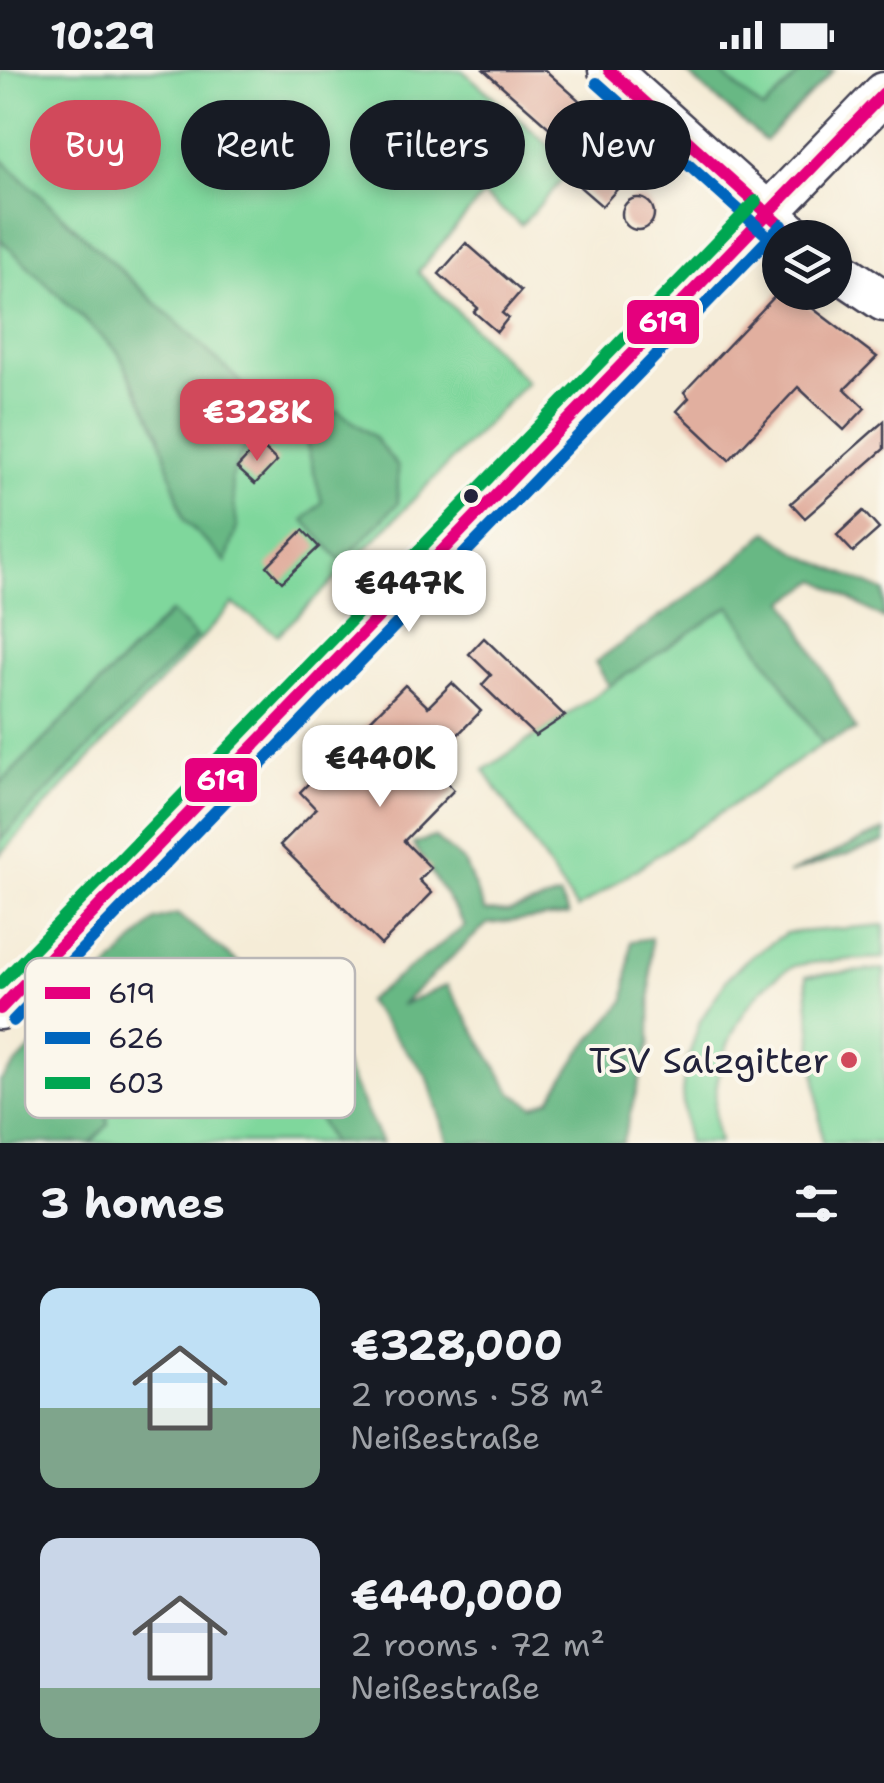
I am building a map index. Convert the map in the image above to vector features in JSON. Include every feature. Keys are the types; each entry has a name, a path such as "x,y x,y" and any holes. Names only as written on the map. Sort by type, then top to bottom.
{"street":[{"path":"609,70 776,220"},
{"path":"786,220 884,94"},
{"path":"51,958 762,245"},
{"path":"852,279 884,300"},
{"path":"0,1009 25,984"}],"green space":[{"path":"0,70 462,70 497,100 350,100 350,190 525,190 525,125 545,142 545,190 553,190 521,225 483,195 418,272 527,382 278,635 233,604 0,855 0,840 196,637 170,612 0,784 0,239 118,352 159,433 184,520 237,527 230,478 242,453 275,414 34,190 161,190 161,100 30,100 30,186 0,158","holes":["322,503 342,562 305,520"]},
{"path":"683,70 717,70 763,110 803,70 834,70 765,141"},
{"path":"717,70 803,70 763,110"},
{"path":"0,158 275,414 242,453 231,478 237,527 226,562 184,520 159,433 118,352 0,239"},
{"path":"338,411 373,436 398,467 398,503 342,562 304,520 322,502 305,438 312,421"},
{"path":"768,531 799,554 884,591 884,619 818,580 786,601 856,730 823,744 730,606 609,686 595,662 723,572"},
{"path":"730,605 823,744 577,909 484,770"},
{"path":"171,612 196,637 0,840 0,784"},
{"path":"884,830 884,842 788,874"},
{"path":"434,837 464,862 485,911 509,912 559,896 569,915 487,924 401,1005 447,985 512,1093 534,1106 550,1099 581,1051 625,1001 631,941 651,938 650,1042 622,1143 448,1143 427,1076 366,1001 465,926 413,844"},
{"path":"177,914 232,958 118,958 155,920"},
{"path":"884,925 884,958 792,967 754,998 728,1044 720,1069 715,1120 719,1143 687,1143 682,1093 685,1068 700,1021 727,979 745,961 786,933"},
{"name":"TSV Salzgitter","path":"884,969 884,1143 822,1143 806,976"},
{"path":"25,1055 25,1118 107,1118 108,1125 90,1143 0,1143 0,1081"},
{"path":"355,1087 382,1143 331,1143 319,1118 355,1118"},
{"path":"107,1118 319,1118 331,1143 90,1143 108,1125"}],"building":[{"path":"484,70 545,70 579,100 545,100 545,124 525,106 525,100 518,100"},
{"path":"583,190 616,190 602,206"},
{"path":"638,198 649,203 654,214 649,225 638,230 627,225 622,214 627,203"},
{"path":"466,243 521,291 502,313 508,318 497,332 474,312 478,308 439,274"},
{"path":"762,310 815,310 877,357 845,389 865,408 844,430 798,387 729,460 677,411 689,398 684,392"},
{"path":"884,421 884,449 805,518 791,503"},
{"path":"259,444 277,461 255,484 237,468"},
{"path":"863,511 879,529 853,552 837,535"},
{"path":"303,530 319,547 282,582 267,566"},
{"path":"484,638 565,716 535,736 482,685 491,675 469,654"},
{"path":"452,683 481,711 429,764 454,790 404,841 431,868 419,880 432,893 381,945 280,845 316,809 300,792 405,685 428,707"}],"transit line":[{"name":"619","path":"609,70 775,220"},
{"name":"626","path":"597,83 762,231"},
{"name":"619","path":"49,958 884,93"},
{"name":"603","path":"25,958 756,201"},
{"name":"626","path":"74,958 762,246"},
{"name":"603","path":"0,984 25,958"},
{"name":"619","path":"0,1009 25,983"},
{"name":"626","path":"13,1021 25,1009"}],"place":[{"name":"TSV Salzgitter","path":"849,1060"}]}
